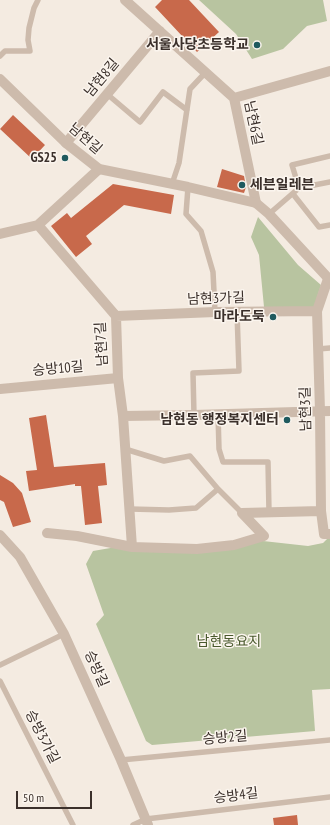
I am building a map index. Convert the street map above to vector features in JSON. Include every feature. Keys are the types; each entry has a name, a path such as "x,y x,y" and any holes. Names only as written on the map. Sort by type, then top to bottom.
{"street":[{"name":"남현6길","path":"126,0 234,98 256,203"},
{"name":"남현8길","path":"66,143 160,31"},
{"path":"234,98 330,71"},
{"name":"남현길","path":"0,79 66,143 99,170 188,187 256,203 269,214 329,279"},
{"path":"0,234 38,225 99,170"},
{"name":"남현7길","path":"38,225 116,316 118,378 123,416 132,547"},
{"name":"남현3길","path":"329,279 317,311 318,349 325,411 326,496 321,511 324,534 330,534"},
{"name":"남현3가길","path":"116,316 215,312 317,311"},
{"name":"승방10길","path":"0,389 118,378"},
{"path":"123,416 325,411"},
{"path":"242,513 321,511"},
{"path":"47,533 77,536 132,547 197,549 234,545 264,536 242,513"},
{"name":"승방길","path":"0,535 20,557 64,634 121,760 147,822"}],"lane":[{"path":"0,56 5,51 30,51 28,40 29,28 34,8 38,0"},
{"path":"172,184 179,163 190,89 205,73"},
{"path":"107,94 140,122 163,92 187,110"},
{"path":"299,188 292,165 330,156"},
{"path":"269,214 299,188 330,182"},
{"path":"188,187 186,214 201,230 213,272 215,312"},
{"path":"293,194 319,227 330,225"},
{"path":"194,415 193,373 239,370 237,312"},
{"path":"318,349 330,348"},
{"path":"218,414 219,449 223,462 268,462 269,512"},
{"path":"125,449 164,461 190,456 218,489 242,513"},
{"path":"130,509 169,510 196,508 218,489"},
{"path":"0,665 64,634"},
{"name":"승방3가길","path":"0,681 73,825"},
{"name":"승방2길","path":"121,760 330,740"},
{"name":"승방4길","path":"133,825 330,797"}],"green space":[{"path":"199,0 323,0 327,21 307,26 283,49 252,59 236,34"},
{"path":"258,217 298,265 321,285 314,307 264,307 259,255 251,237"},
{"name":"남현동요지","path":"330,536 330,689 312,690 315,731 152,745 146,741 96,624 104,615 86,564 93,551 122,546 196,551 254,540 308,546 323,543"}],"building":[{"path":"162,0 189,0 219,32 197,52 155,7"},
{"path":"13,115 45,145 32,159 0,129"},
{"path":"222,169 244,176 246,187 244,193 217,187"},
{"path":"113,184 174,195 171,214 124,205 86,236 92,244 76,257 51,226 67,213 71,218"},
{"path":"46,415 54,467 105,463 107,485 98,486 102,523 85,525 81,486 75,486 75,484 29,491 26,471 37,470 29,418"},
{"path":"0,475 13,483 22,493 31,522 13,527 4,502 0,500"},
{"path":"297,815 298,825 274,825 273,818"}],"place":[{"name":"서울사당초등학교","path":"257,45"},
{"name":"GS25","path":"65,158"},
{"name":"세븐일레븐","path":"242,185"},
{"name":"마라도둑","path":"273,317"},
{"name":"남현동 행정복지센터","path":"287,420"}]}
